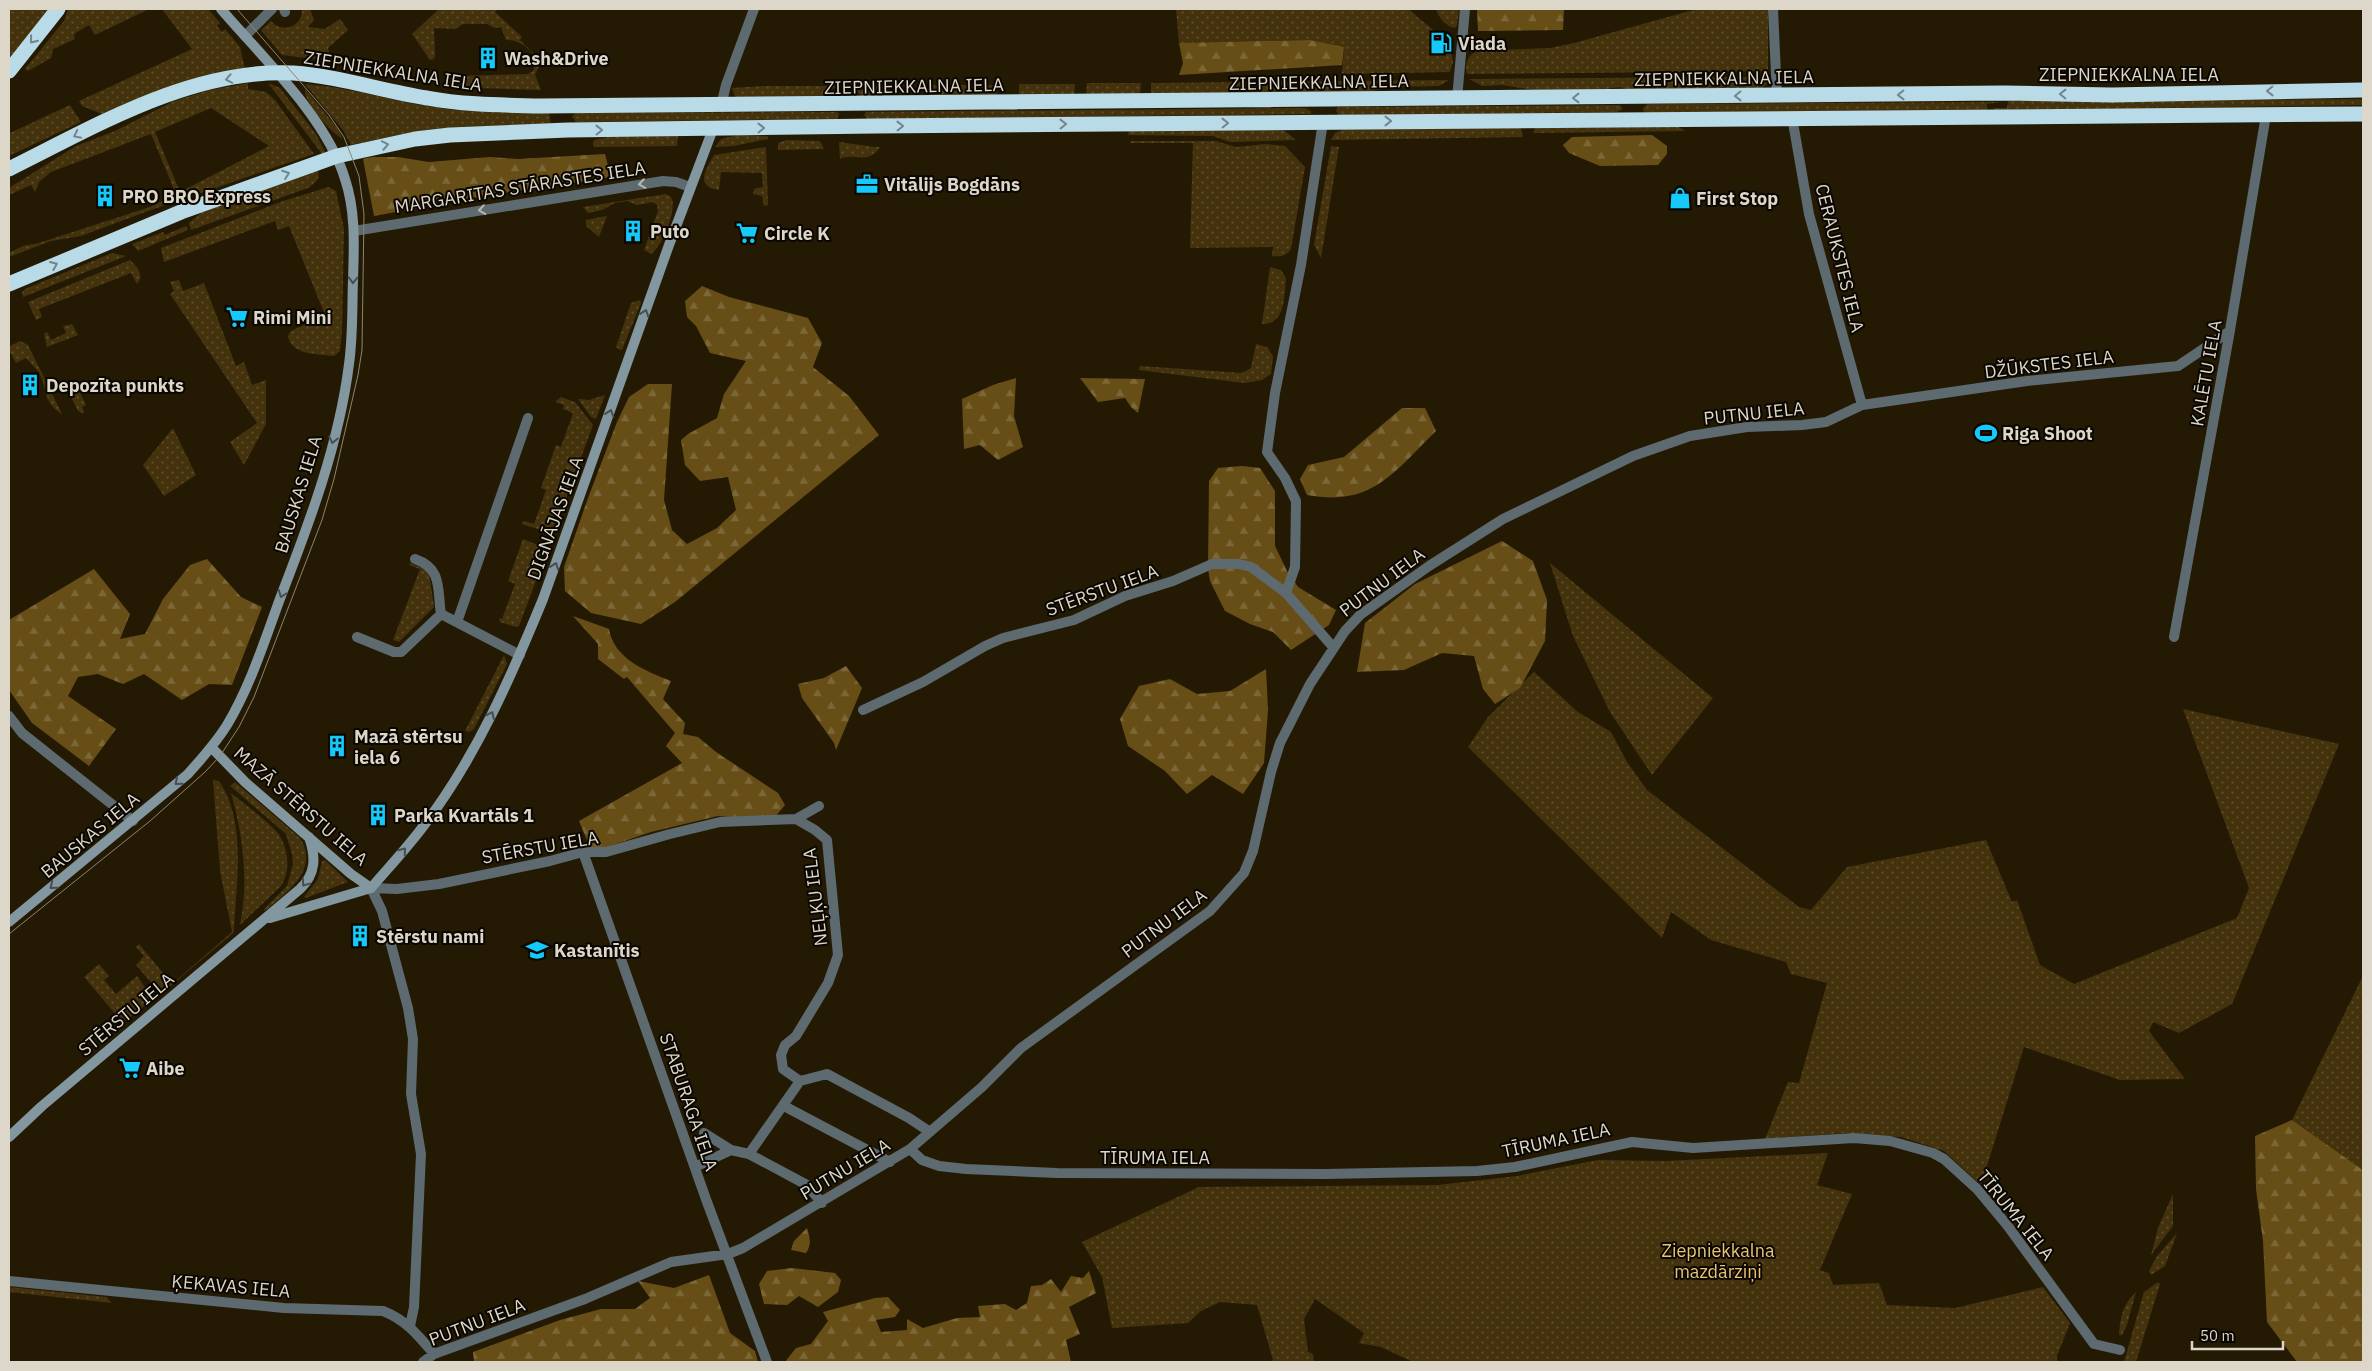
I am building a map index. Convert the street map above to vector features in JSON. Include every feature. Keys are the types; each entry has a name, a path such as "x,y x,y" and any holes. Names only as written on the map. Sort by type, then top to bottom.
{"highway":[{"path":"9,71 58,9"},
{"name":"ZIEPNIEKKALNA IELA","path":"9,169 120,114 158,99 233,78 293,73 328,78 428,99 472,104 567,106 850,105 2005,93 2112,95 2363,90"},
{"path":"2319,90 2363,82"},
{"path":"1626,120 1634,109 1629,97"},
{"path":"1323,122 1325,107 1336,100"},
{"path":"850,105 856,117 852,127"},
{"path":"567,106 558,111 556,117 560,125 568,130"},
{"path":"9,284 181,212 337,156 415,139 450,135 568,130 713,128 1792,117 2363,114"}],"main road":[{"name":"BAUSKAS IELA","path":"9,922 188,774 212,748 242,698 312,515 321,487 350,363 354,231 346,180 337,156 325,134 221,9"},
{"name":"DIGNĀJAS IELA","path":"371,888 426,824 486,726 520,654 559,557 690,187 713,128"},
{"name":"MAZĀ STĒRSTU IELA","path":"212,748 245,782 371,888"},
{"name":"STĒRSTU IELA","path":"9,1137 92,1064 300,890 310,878 315,862 309,837"},
{"name":"STĒRSTU IELA","path":"266,919 371,888"}],"street":[{"path":"245,36 272,9"},
{"path":"722,106 726,85 754,9"},
{"path":"1457,99 1465,9"},
{"path":"1773,9 1776,96"},
{"name":"KALĒTU IELA","path":"2174,637 2230,331 2266,114"},
{"name":"CERAUKSTES IELA","path":"1792,117 1809,214 1862,405"},
{"path":"1286,593 1295,567 1296,501 1285,478 1267,452 1275,393 1301,265 1323,122"},
{"name":"MARGARITAS STĀRASTES IELA","path":"354,231 663,181 676,182 690,187"},
{"name":"DŽŪKSTES IELA","path":"1862,405 2027,381 2178,366 2230,331"},
{"name":"PUTNU IELA","path":"423,1362 434,1354 585,1299 671,1262 728,1254 743,1248 822,1203 910,1148 982,1087 1021,1048 1210,911 1229,892 1244,873 1253,851 1270,772 1280,744 1310,684 1334,647 1345,631 1360,615 1466,541 1520,510 1633,456 1690,436 1747,427 1802,426 1826,422 1862,405"},
{"path":"457,622 528,418"},
{"path":"415,559 424,562 432,568 437,578 441,614"},
{"name":"STĒRSTU IELA","path":"863,710 923,682 985,646 1003,638 1074,620 1125,596 1173,581 1212,564 1239,564 1251,567 1286,593 1334,647"},
{"path":"441,614 520,654"},
{"path":"357,637 394,652 401,652 441,614"},
{"path":"9,716 22,733 133,821"},
{"name":"STĒRSTU IELA","path":"371,888 397,889 439,884 584,852 606,852 720,822 796,820 819,806"},
{"name":"NEĻĶU IELA","path":"796,820 815,830 827,840 838,955 828,983 796,1036 785,1046 782,1055 783,1069 800,1081"},
{"name":"STABURAGA IELA","path":"584,852 695,1167 767,1362"},
{"path":"371,888 382,911 408,1008 413,1039 411,1094 421,1154 414,1307 410,1326"},
{"path":"749,1154 800,1081 827,1074 909,1118 930,1132"},
{"path":"784,1106 890,1162"},
{"path":"704,1133 731,1150 749,1154 807,1185 822,1203"},
{"name":"TĪRUMA IELA","path":"910,1148 922,1160 939,1166 966,1169 1056,1173 1326,1174 1477,1171 1515,1167 1632,1142 1693,1148 1854,1138 1890,1141 1933,1153 1944,1159 1969,1181 2007,1225 2094,1344 2120,1350"},
{"path":"695,1167 731,1150"},
{"name":"ĶEKAVAS IELA","path":"9,1281 284,1308 383,1311 398,1317 410,1326 434,1354"}],"green space":[{"path":"9,9 49,9 9,59"},
{"path":"68,9 149,9 95,35 89,25 74,34 75,39 53,49 51,58 28,71 25,69 64,21"},
{"path":"162,9 208,9 220,23 217,26 222,32 225,29 240,47 245,69 138,99 102,114 82,106 79,101 192,49"},
{"path":"302,9 310,9 314,20 308,27 325,29 340,19 348,30 328,48 331,61 282,55 261,30 271,21 281,27 291,27 299,20"},
{"path":"439,9 497,9 495,12 522,37 520,40 531,51 515,41 506,40 501,27 495,28 487,24 463,24 455,29 434,28 435,55 434,59 430,60 412,34"},
{"path":"1176,9 1408,9 1444,39 1451,51 1453,62 1450,72 1342,74 1344,47 1310,40 1179,43"},
{"path":"1436,9 1459,9 1455,28 1443,21"},
{"path":"1477,9 1564,9 1563,30 1478,31"},
{"path":"1697,9 1768,9 1768,71 1467,74 1466,67 1468,61 1471,55 1477,51 1550,48"},
{"path":"1310,40 1344,47 1342,65 1179,75 1183,63 1179,43"},
{"path":"531,51 536,56 540,55 541,61 535,75 541,90 477,88 449,84 448,79 454,76 528,74 533,71 536,60"},
{"path":"1748,77 1768,83 1762,88 1629,90 1619,87 1601,90 1541,91 1502,85 1482,86 1469,79"},
{"path":"1449,80 1439,86 1392,87 1364,93 1151,95 1151,83"},
{"path":"248,83 248,89 266,92 275,100 314,154 81,236 51,241 9,257 9,253 23,246 39,243 150,207 176,194 151,134 51,172 39,182 35,192 31,185 9,195 9,188 76,146 115,131 174,101 210,90","holes":["211,108 269,146 180,192 155,132"]},
{"path":"268,83 280,88 316,134 325,152 322,154"},
{"path":"1087,83 1141,83 1140,95 1086,95"},
{"path":"305,84 457,110 549,113 551,124 454,127 413,132 351,145 343,130"},
{"path":"1019,84 1075,84 1074,96 1019,96"},
{"path":"930,85 995,85 997,95 930,97"},
{"path":"844,86 833,88 823,97 741,99 735,96 732,88"},
{"path":"844,86 890,86 890,93 870,93 869,98 864,99 854,90"},
{"path":"305,89 338,129 343,139 332,131 319,116 308,101"},
{"path":"2363,99 2363,105 1993,110 1994,108 2007,108 2008,101"},
{"path":"2001,102 1987,104 1987,110 1649,113 1643,111 1647,104"},
{"path":"70,105 81,122 9,156 9,130 10,133"},
{"path":"1620,105 1623,109 1617,112 1339,115 1336,111 1338,107"},
{"path":"1305,108 1311,111 1311,114 868,119 864,115 866,112"},
{"path":"837,112 839,114 837,119 576,122 572,117 575,113"},
{"path":"1517,125 1521,129 1523,137 1331,140 1335,133 1344,129"},
{"path":"1679,127 1685,131 1533,133 1535,128"},
{"path":"1279,129 1285,131 1296,140 1230,142 1213,136 1128,135 1129,130"},
{"path":"738,135 767,136 768,139 734,146 715,147 721,139"},
{"path":"1652,135 1667,146 1667,154 1658,165 1600,166 1569,153 1563,145 1572,137"},
{"path":"678,136 677,146 594,147 593,145 594,140 609,137"},
{"path":"786,140 820,141 824,149 778,150 778,143"},
{"path":"1131,141 1216,141 1236,147 1266,144 1285,146 1305,167 1291,249 1283,256 1272,256 1273,247 1190,248 1193,143 1130,143"},
{"path":"839,142 880,147 871,156 845,157 840,159"},
{"path":"1331,146 1339,147 1321,258 1314,245"},
{"path":"766,147 768,205 764,206 762,196 753,194 754,189 763,187 762,173 721,172 719,190 711,188 704,181 705,171 714,155"},
{"path":"605,154 611,177 484,196 374,216 363,159 398,157 429,162 490,157 518,159"},
{"path":"318,170 317,180 308,188 191,230 189,223 202,212"},
{"path":"329,187 336,191 344,229 342,332 340,351 334,356 306,352 294,347 290,342 288,336 291,331 325,315 289,226 278,230 275,221 164,262 161,248 283,201"},
{"path":"666,194 671,197 673,203 671,218 660,244 651,254 644,250 658,211 657,205 653,202 637,205 627,201 615,203 602,210 588,213 583,207"},
{"path":"607,216 599,237 586,226 586,220"},
{"path":"186,226 188,230 138,251 132,244 163,232 165,235"},
{"path":"112,253 126,256 23,297 22,292 25,289"},
{"path":"130,260 140,274 137,284 131,273 39,309 42,317 36,320 28,302"},
{"path":"1270,267 1281,270 1286,278 1284,300 1276,320 1262,324"},
{"path":"179,280 183,291 204,283 236,366 244,362 252,385 266,380 266,424 244,465 230,442 257,423 170,294 174,291 170,282"},
{"path":"702,286 729,297 808,318 822,343 813,367 849,396 879,435 675,602 641,624 591,613 565,591 564,567 617,422 629,397 648,384 672,384 664,500 672,530 687,544 717,528 736,510 728,477 700,481 685,465 681,440 717,418 724,394 746,361 710,353 696,326 687,317 685,301"},
{"path":"640,300 641,303 622,350 620,350 616,347 631,303"},
{"path":"72,324 78,335 47,347 44,334 47,332 51,340 66,333 63,326"},
{"path":"20,341 28,345 62,414 48,400 42,379 35,367 26,358 16,363 10,352 10,346"},
{"path":"1256,344 1267,347 1273,356 1271,374 1262,380 1245,383 1139,370 1140,366 1242,373 1251,368"},
{"path":"1016,378 1014,416 1023,447 998,460 980,445 964,449 962,399 993,385"},
{"path":"1080,378 1145,379 1138,413 1125,398 1098,402"},
{"path":"75,383 86,405 82,407 84,412 82,413 78,411 66,387"},
{"path":"605,395 596,419 591,417 578,399 589,400"},
{"path":"561,397 575,402 593,425 553,534 522,524 524,521 534,524 546,490 541,488 556,445 561,447 573,413 563,409 564,405 555,402"},
{"path":"1402,408 1425,408 1436,431 1393,473 1365,491 1349,496 1307,495 1300,479 1308,465 1344,457"},
{"path":"173,428 196,475 164,496 143,465"},
{"path":"1242,466 1260,468 1275,491 1275,546 1287,571 1298,587 1336,610 1329,625 1291,650 1273,632 1250,624 1225,611 1210,581 1208,569 1209,481 1218,468"},
{"path":"523,539 548,549 519,626 516,627 500,622 499,618 502,619 515,584 508,581"},
{"path":"1502,541 1533,561 1547,600 1545,641 1520,688 1495,704 1483,689 1474,656 1442,653 1404,670 1357,672 1365,623 1415,584"},
{"path":"207,559 241,597 262,607 232,685 209,684 182,700 144,674 123,684 98,674 78,677 68,696 116,729 89,766 32,723 9,690 9,620 94,569 130,614 120,639 145,634 163,599 190,565"},
{"path":"410,563 429,572 434,607 399,642 393,640 420,569 409,565"},
{"path":"1550,563 1713,698 1652,775 1610,712 1573,636"},
{"path":"573,616 609,629 617,648 624,656 651,673 671,681 663,699 685,723 683,734 698,737 716,752 778,793 785,805 774,818 750,819 718,816 651,832 607,847 590,847 579,821 682,763 666,746 675,733 627,677 624,679 598,659 598,644"},
{"path":"504,655 507,664 474,729 469,732 465,731"},
{"path":"846,666 862,688 836,750 834,743 802,698 798,684 824,678"},
{"path":"1266,669 1268,710 1264,763 1243,794 1212,775 1187,794 1165,771 1128,746 1120,719 1139,686 1170,679 1197,694 1230,691"},
{"path":"1534,672 1578,712 1611,732 1627,762 1647,790 1799,907 1811,910 1847,867 1986,840 2012,902 2017,900 2040,965 2074,984 2237,918 2249,888 2183,709 2339,744 2232,1004 2179,1033 2153,1022 2149,1031 2185,1079 2120,1080 2024,1047 1981,1185 1944,1151 1901,1137 1845,1133 1765,1139 1788,1082 1799,1083 1827,983 1791,974 1786,962 1711,940 1671,912 1662,938 1468,747 1488,717"},
{"path":"213,780 219,781 228,797 237,834 238,873 234,930 232,934 161,994 136,965 144,956 136,947 139,944 172,984 232,932 220,871"},
{"path":"235,782 300,838 305,850 304,870 291,888 265,911 264,909 287,886 293,864 292,854 286,834 230,786"},
{"path":"231,793 278,833 284,844 287,856 286,875 281,886 240,925 244,892 243,859 239,825"},
{"path":"325,860 348,882 306,898 304,897 318,879 322,861"},
{"path":"99,964 109,976 104,980 116,994 137,976 153,999 123,1023 84,977"},
{"path":"2363,976 2363,1170 2292,1120"},
{"path":"2292,1120 2363,1170 2363,1362 2297,1362 2267,1322 2263,1241 2256,1189 2255,1136"},
{"name":"Ziepniekkalna mazdārziņi","path":"1828,1153 1817,1185 1852,1194 1820,1270 1829,1273 1833,1285 1879,1283 1887,1305 1955,1308 2043,1287 2070,1323 2057,1356 2057,1362 1413,1362 1381,1347 1359,1343 1364,1333 1315,1299 1304,1319 1308,1352 1313,1354 1314,1362 1270,1362 1273,1360 1257,1305 1220,1302 1201,1311 1188,1323 1112,1328 1102,1277 1082,1242 1199,1187 1438,1185 1517,1176 1598,1160 1666,1161"},
{"path":"2173,1194 2173,1226 2151,1255 2158,1228"},
{"path":"807,1228 810,1241 806,1253 791,1250 794,1241"},
{"path":"2177,1233 2165,1266 2151,1275 2149,1271 2157,1256"},
{"path":"792,1268 835,1273 841,1280 838,1292 818,1307 799,1296 787,1305 764,1304 759,1284 767,1271"},
{"path":"1089,1271 1096,1293 1069,1307 1080,1334 1066,1340 1071,1362 785,1362 796,1348 811,1344 828,1321 823,1312 875,1298 888,1297 900,1310 895,1317 876,1320 881,1332 907,1330 907,1319 923,1328 957,1318 980,1317 978,1306 1005,1304 1016,1310 1027,1303 1031,1286 1042,1285 1051,1279 1061,1292 1071,1276 1083,1278"},
{"path":"709,1275 730,1333 755,1351 758,1362 474,1362 473,1352 560,1320 601,1309 635,1309 650,1298 638,1281 674,1288"},
{"path":"2158,1282 2160,1284 2136,1362 2124,1362 2144,1292"},
{"path":"9,1287 106,1297 112,1303 9,1292"},
{"path":"2136,1292 2127,1325 2122,1335 2119,1335 2123,1311 2128,1301"}],"tram line":[{"path":"9,934 150,821 205,772 220,756 239,727 254,697 322,520 334,479 362,350 364,214 359,176 344,137 329,115 237,9"}],"place":[{"name":"Viada","path":"1441,43"},
{"name":"Wash&Drive","path":"488,58"},
{"name":"Vitālijs Bogdāns","path":"867,184"},
{"name":"PRO BRO Express","path":"105,196"},
{"name":"First Stop","path":"1680,198"},
{"name":"Puto","path":"633,231"},
{"name":"Circle K","path":"747,233"},
{"name":"Rimi Mini","path":"237,317"},
{"name":"Depozīta punkts","path":"30,385"},
{"name":"Riga Shoot","path":"1986,433"},
{"name":"Mazā stērtsu iela 6","path":"337,746"},
{"name":"Parka Kvartāls 1","path":"378,815"},
{"name":"Stērstu nami","path":"360,936"},
{"name":"Kastanītis","path":"537,950"},
{"name":"Aibe","path":"130,1068"}]}
